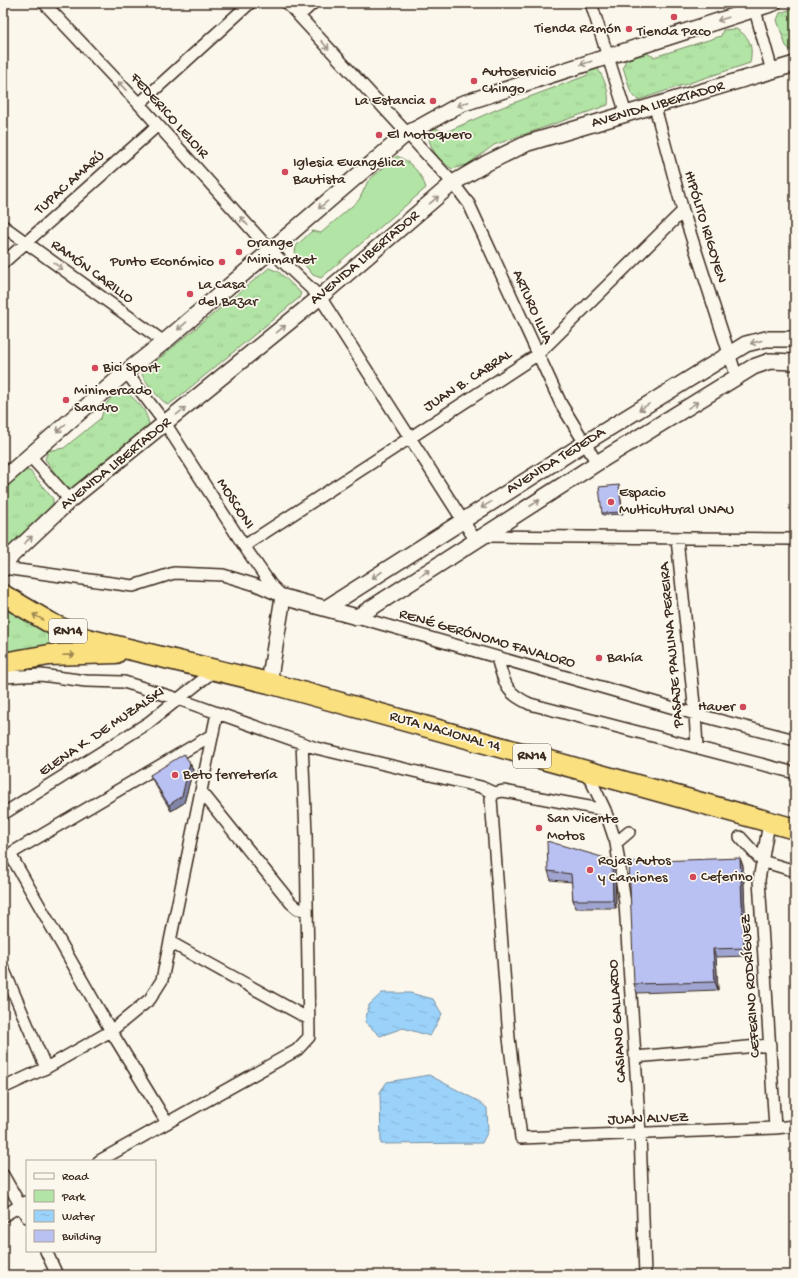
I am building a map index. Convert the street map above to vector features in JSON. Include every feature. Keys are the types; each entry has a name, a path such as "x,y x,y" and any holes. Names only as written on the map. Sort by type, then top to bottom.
{"highway":[{"name":"RUTA NACIONAL 14","path":"3,594 54,625 87,639 140,653 270,683 795,830"},
{"name":"RUTA NACIONAL 14","path":"3,663 49,655 140,653"}],"main road":[{"path":"3,479 29,455 126,372 164,342 406,134 461,104 754,6 774,3"},
{"name":"AVENIDA LIBERTADOR","path":"4,569 12,555 70,500 320,297 453,183 486,163 528,143 655,107 772,71 794,67"},
{"name":"AVENIDA TEJEDA","path":"326,608 585,443 746,344 766,339 795,339"},
{"name":"AVENIDA TEJEDA","path":"357,617 597,464 753,367 770,362 795,362"},
{"path":"270,683 283,597 357,617"}],"street":[{"name":"FEDERICO LELOIR","path":"44,3 139,104 270,250 320,297 411,436 463,520 480,538"},
{"path":"139,104 250,3"},
{"name":"ARTURO ILLIA","path":"287,3 406,134 453,183 469,204 537,355 561,404 597,464"},
{"path":"299,16 313,3"},
{"path":"591,3 626,114"},
{"path":"754,6 772,71"},
{"name":"HIPÓLITO IRIGOYEN","path":"655,107 683,210 737,378"},
{"name":"TUPAC AMARÚ","path":"3,263 158,125"},
{"name":"JUAN B. CABRAL","path":"244,546 537,355 683,210"},
{"name":"RAMÓN CARILLO","path":"3,226 164,342"},
{"name":"MOSCONI","path":"126,372 165,423 244,546 271,585 283,597"},
{"path":"29,455 70,500"},
{"path":"480,538 795,539"},
{"name":"PASAJE PAULINA PEREIRA","path":"677,539 695,714 697,748"},
{"path":"4,569 133,586 174,573 223,575 256,585 283,597"},
{"name":"RENÉ GERÓNOMO FAVALORO","path":"357,617 695,714 795,740"},
{"path":"497,658 505,682 514,697 525,702 595,722 795,773"},
{"name":"ELENA K. DE MUZALSKI","path":"3,814 148,723 216,670"},
{"path":"3,677 41,675 86,681 124,682 178,699 302,743 482,787 494,793 503,791 605,810"},
{"path":"3,1088 46,1068 111,1031 150,999 162,980 217,713"},
{"path":"167,1123 7,856 212,735"},
{"path":"101,1160 297,1050 309,1037 306,834 302,743"},
{"name":"CASIANO GALLARDO","path":"587,772 605,810 616,842 625,903 640,1134 645,1275"},
{"path":"201,791 290,903 298,909 307,910"},
{"name":"JUAN ALVEZ","path":"494,793 491,799 504,975 509,1038 521,1138 775,1128"},
{"name":"CEFERINO RODRÍGUEZ","path":"769,823 759,880 775,1128"},
{"path":"616,842 629,832"},
{"path":"740,837 762,861 795,871"},
{"path":"170,942 309,1019"},
{"path":"3,968 46,1068"},
{"path":"635,1057 770,1045"},
{"path":"775,1128 795,1126"},
{"path":"3,1175 24,1203 3,1216"},
{"path":"46,1252 57,1275"}],"green space":[{"path":"795,8 795,51 792,52 786,46 777,20 780,13"},
{"path":"736,29 745,35 750,43 750,63 638,100 631,93 623,67 626,60 646,53 654,57 721,36 723,30"},
{"path":"597,67 606,85 608,105 494,145 467,165 452,169 439,158 430,144 428,133 435,128 446,132 500,108 588,75 588,70"},
{"path":"397,156 407,161 415,169 426,188 321,278 313,275 295,253 296,246 312,231 321,233 359,200 368,181"},
{"path":"269,268 279,272 301,293 299,298 175,400 168,405 164,402 144,379 142,375 145,370"},
{"path":"119,389 130,395 139,404 146,415 149,427 74,491 63,484 45,459 48,451 64,448 101,418 105,405"},
{"path":"21,470 30,471 53,499 53,507 3,557 3,486"},
{"path":"3,602 102,647 3,654"}],"water":[{"path":"382,993 410,993 433,999 442,1014 430,1036 403,1028 380,1036 365,1022 369,1005"},
{"path":"429,1075 478,1101 487,1108 488,1131 482,1143 381,1144 380,1092 387,1082"}],"building":[{"name":"Espacio Multicultural UNAU","path":"619,485 622,512 602,513 599,487"},
{"path":"184,754 190,763 182,796 169,805 150,775"},
{"path":"547,841 612,860 613,900 573,900 571,874 548,871"},
{"path":"740,858 744,948 713,949 715,982 634,984 629,862"}],"place":[{"name":"Tienda Paco","path":"674,17"},
{"name":"Tienda Ramón","path":"629,29"},
{"name":"Autoservicio Chingo","path":"474,81"},
{"name":"La Estancia","path":"433,101"},
{"name":"El Motoquero","path":"379,135"},
{"name":"Iglesia Evangélica Bautista","path":"285,172"},
{"name":"Orange Minimarket","path":"239,252"},
{"name":"Punto Económico","path":"222,262"},
{"name":"La Casa del Bazar","path":"190,294"},
{"name":"Bici Sport","path":"95,368"},
{"name":"Minimercado Sandro","path":"66,400"},
{"name":"Espacio Multicultural UNAU","path":"611,502"},
{"name":"Bahía","path":"599,658"},
{"name":"Hauer","path":"743,707"},
{"name":"Beto ferretería","path":"175,775"},
{"name":"San Vicente Motos","path":"539,828"},
{"name":"Rojas Autos y Camiones","path":"590,870"},
{"name":"Ceferino","path":"693,877"}]}
